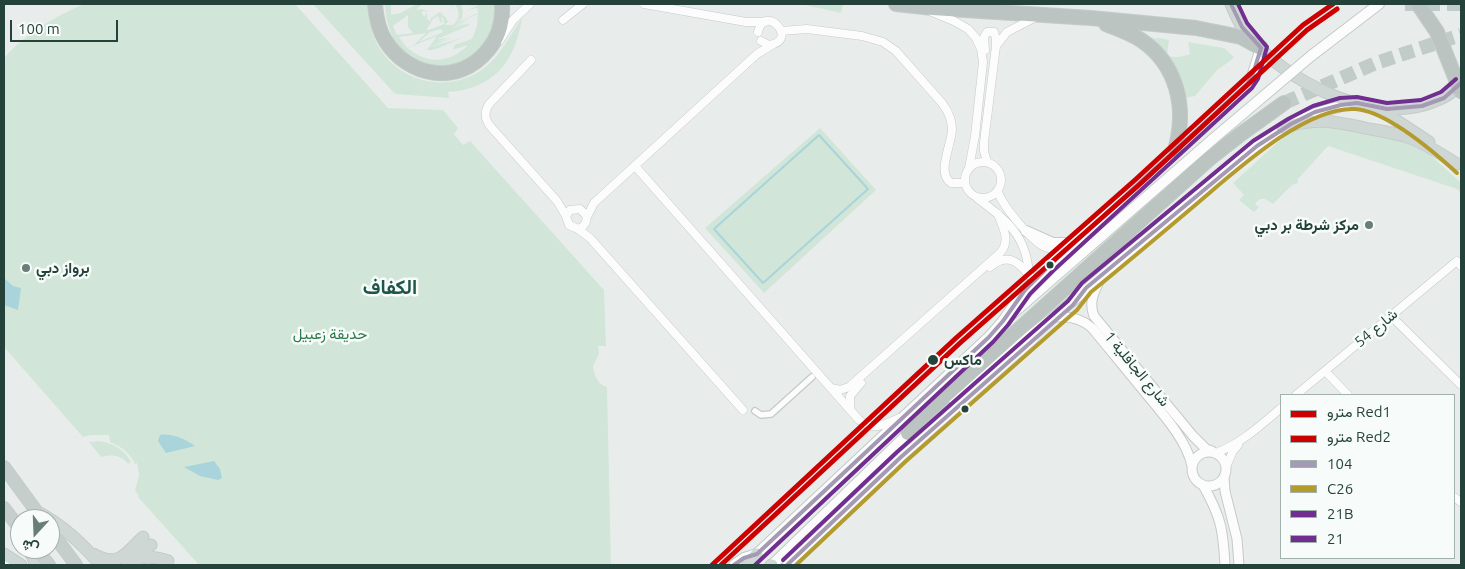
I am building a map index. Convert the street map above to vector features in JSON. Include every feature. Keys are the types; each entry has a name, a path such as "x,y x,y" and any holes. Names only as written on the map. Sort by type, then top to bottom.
{"highway":[{"path":"375,4 377,22 385,40 401,58 415,67 430,72 451,73 469,67 481,58 490,47 498,34 502,18 502,4"},
{"path":"896,4 1040,16 1091,18 1211,30 1240,37 1261,48"},
{"path":"1418,4 1437,32 1461,92"},
{"path":"1091,18 1140,40 1152,49 1164,63 1173,78 1180,103 1180,127 1175,150"},
{"path":"908,434 918,420 1209,159 1284,103"},
{"path":"4,467 35,509"},
{"path":"60,543 76,565"}],"main road":[{"path":"1231,4 1242,27 1261,48 1282,66 1324,91 1356,102 1377,108 1404,109 1428,104 1449,94 1461,83"},
{"path":"746,565 998,327 1213,139 1311,56 1379,4"},
{"path":"998,327 1028,286 1247,84 1252,78 1261,48"},
{"path":"771,565 908,434 1050,320 1257,146 1282,128 1315,112 1356,102"},
{"path":"1377,108 1414,131 1459,166"},
{"path":"1282,128 1309,122 1344,123 1410,138 1428,146 1459,166"},
{"path":"1026,231 1053,242 1070,246"},
{"path":"1057,318 1077,301 1086,288"},
{"path":"60,526 101,565"},
{"path":"87,550 108,560 120,559 147,541 127,565"},
{"path":"4,554 21,565"},
{"path":"734,565 744,558 757,554"},
{"path":"127,565 144,557 155,557 168,561"}],"street":[{"path":"481,58 498,43 513,20 530,4"},
{"path":"563,20 583,4"},
{"path":"578,229 586,220 594,203 756,54 780,39 781,31 779,26 770,21 746,22 644,4"},
{"path":"920,7 968,29 979,43 983,62"},
{"path":"996,46 1007,32 1040,16"},
{"path":"746,22 758,32 761,41 760,48 756,54"},
{"path":"758,32 765,22"},
{"path":"781,31 800,29 862,36 883,42 896,51 948,112 952,132 944,169 945,175 951,183 964,184"},
{"path":"987,162 984,142 996,46 994,32 987,32 984,37 985,51 974,146 964,184 967,190 998,214 1022,242 1027,256 1028,286"},
{"path":"761,41 772,45"},
{"path":"530,60 487,107 485,117 490,126 557,201 566,216 569,226 578,229 590,238 743,410"},
{"path":"969,168 977,162 987,162 994,165 999,171 1001,178 998,190 991,196 977,198"},
{"path":"635,166 851,412 865,425 879,427 908,414"},
{"path":"998,190 1004,205 1026,231"},
{"path":"557,201 584,212 590,238"},
{"path":"566,216 576,209 594,203"},
{"path":"831,388 840,390 848,387 1000,253 1006,239 998,214"},
{"path":"851,412 849,401 855,389 995,263 1002,260 1012,260 1023,267 1029,275"},
{"name":"شارع 54","path":"1297,394 1391,316 1459,264"},
{"name":"شارع الجافلية 1","path":"1102,275 1094,292 1091,305 1094,316 1193,436 1206,449 1214,452"},
{"path":"1391,316 1461,384"},
{"name":"شارع الجافلية 1","path":"1057,318 1064,317 1083,320 1092,328 1163,415 1184,444 1192,466"},
{"path":"789,564 901,457 1057,318"},
{"path":"1325,371 1347,394"},
{"path":"755,411 761,415 771,414 812,377"},
{"path":"1224,565 1224,536 1221,522 1217,510 1203,485 1194,478 1192,466 1194,460 1199,455 1231,447 1280,409"},
{"path":"1239,565 1237,539 1225,491 1224,477 1233,451 1244,438"},
{"path":"1214,452 1225,461 1226,467"},
{"path":"1203,485 1215,485 1224,477"},
{"path":"4,559 9,565"}],"green space":[{"name":"حديقة زعبيل","path":"84,4 295,4 388,108 443,110 458,128 454,134 463,145 470,141 604,290 606,346 598,346 599,353 593,367 599,382 607,387 611,565 199,565 138,497 135,491 139,475 137,463 135,464 125,450 110,442 109,435 83,437 4,347 4,58 41,26"},
{"path":"313,4 368,4 369,20 373,35 387,58 399,69 413,77 428,81 459,80 474,74 488,65 502,49 522,18 514,48 500,70 490,79 478,85 464,90 448,92 449,98 395,94"},
{"path":"385,4 391,4 391,14 395,14 422,4 416,10 422,9 429,12 421,11 424,17 427,13 427,19 431,21 431,18 440,12 448,22 445,25 453,25 458,15 455,4 461,4 463,12 462,18 457,22 478,13 477,8 465,11 477,5 467,7 477,4 494,4 493,28 483,47 466,60 446,66 424,64 405,53 391,34","holes":["478,14 477,26 472,39 454,45 452,50 468,45 454,55 439,60 431,59 423,57 408,48 437,36 427,50 432,50 467,39 440,47 462,38 430,47 455,37 433,44 450,37 435,40 469,28 437,39 470,25 468,24 443,33 472,22 451,28 473,19 452,26 469,19 458,22","408,15 408,27 413,33 397,35 393,26","438,16 441,24 441,17 444,19 443,23 446,22 429,30 427,29 433,19","441,29 443,32 419,42 430,32","426,33 414,45 407,48 399,37"]},
{"path":"801,4 843,4 841,13"},
{"path":"1159,38 1169,40 1167,56 1178,57 1190,54 1188,42 1224,48 1234,57 1217,70 1195,96 1185,98 1183,89 1146,39"},
{"path":"1331,126 1398,140 1427,152 1461,183 1461,193 1457,189 1328,146 1298,179 1298,183 1292,185 1273,204 1265,199 1260,199 1255,203 1259,207 1254,212 1239,200 1244,195 1233,183 1294,128"},
{"path":"820,128 876,190 764,293 705,228"},
{"path":"89,442 109,443 118,448 131,462 128,464 116,456 101,457"}],"water":[{"path":"4,278 13,286 21,288 18,310 4,305"},
{"path":"160,435 178,437 195,446 166,453 158,441"},
{"path":"214,461 220,469 222,478 218,480 200,476 184,467"}],"waterway":[{"path":"819,135 868,189 763,283 714,229 819,135"}],"tunnel":[{"path":"1405,4 1461,4"},
{"path":"1284,103 1376,63 1461,35"}],"metro line":[{"name":"Red1","path":"712,565 956,338 1135,180 1303,25 1333,4"},
{"name":"Red2","path":"721,565 960,343 1139,185 1307,30 1337,9"}],"transit line":[{"name":"104","path":"734,565 744,558 757,554 989,337 1025,290 1050,265 1247,84 1252,77 1261,48 1242,27 1231,4"},
{"name":"21","path":"755,565 993,342 1008,325 1030,294 1054,270 1252,88 1258,79 1267,47 1247,23 1238,4"},
{"name":"21B","path":"783,560 897,452 1068,301 1082,283 1253,141 1313,106 1340,98 1357,97 1387,103 1421,100 1441,92 1456,79"},
{"name":"104","path":"787,565 901,457 1073,305 1086,288 1257,146 1291,124 1315,112 1357,103 1387,109 1422,106 1444,98 1461,83"},
{"name":"C26","path":"796,565 905,462 1077,310 1091,292 1243,165 1289,132 1312,119 1334,111 1355,109 1368,111 1409,134 1436,154 1457,173"}],"place":[{"name":"مركز شرطة بر دبي","path":"1369,225"},
{"name":"برواز دبي","path":"26,268"},
{"name":"ماكس","path":"933,360"}],"district":[{"name":"الكفاف","path":"390,287"}]}
